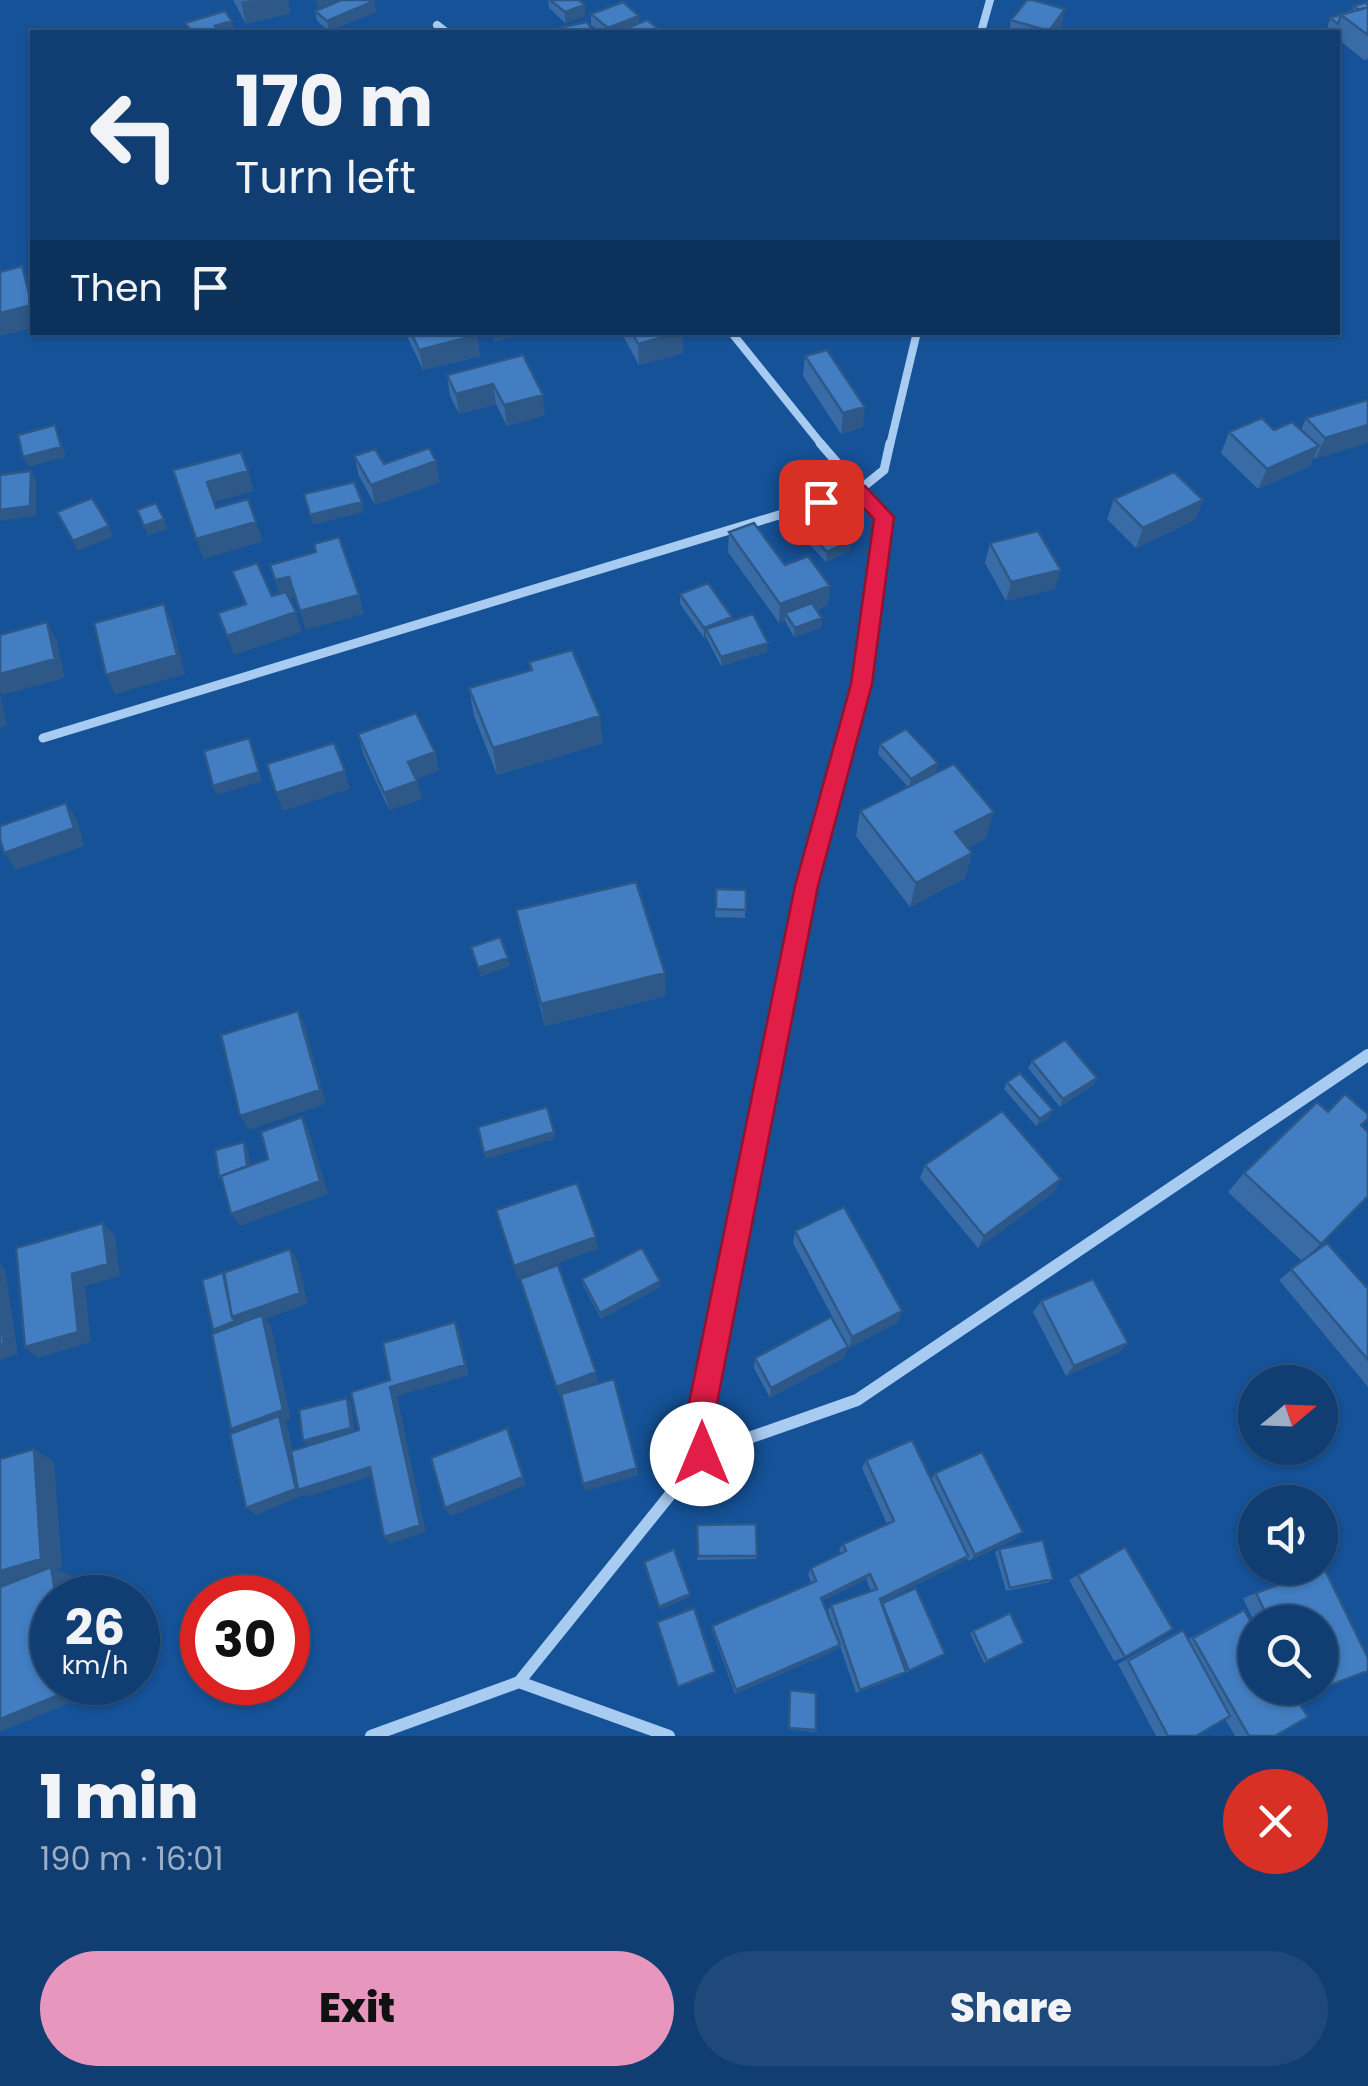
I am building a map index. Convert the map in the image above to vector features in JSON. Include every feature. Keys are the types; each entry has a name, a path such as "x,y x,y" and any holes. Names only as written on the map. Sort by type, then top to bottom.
{"street":[{"path":"982,30 990,0"},
{"path":"437,25 443,30"},
{"path":"702,1454 703,1403 803,905 862,684 884,517 858,491 733,335"},
{"path":"43,738 858,491 884,470 916,335"},
{"path":"371,1736 519,1682 702,1454 857,1400 1368,1055"},
{"path":"519,1682 670,1736"}],"building":[{"path":"341,0 374,1 327,21 315,11"},
{"path":"550,0 579,0 585,5 565,12"},
{"path":"1027,0 1065,9 1050,30 1011,20"},
{"path":"623,2 639,16 608,28 591,14"},
{"path":"1368,7 1368,35 1341,15"},
{"path":"225,11 232,21 215,26 218,30 190,30 185,23"},
{"path":"647,20 660,30 625,30"},
{"path":"587,22 593,30 554,30"},
{"path":"22,266 30,306 0,313 0,272"},
{"path":"412,335 477,335 419,350"},
{"path":"634,335 671,335 638,344"},
{"path":"827,350 865,407 843,413 805,356"},
{"path":"523,355 543,395 504,405 493,384 456,394 447,375"},
{"path":"1367,400 1368,425 1325,438 1306,418"},
{"path":"1262,418 1274,430 1292,422 1319,446 1267,469 1229,432"},
{"path":"55,425 61,447 23,457 18,435"},
{"path":"429,448 436,461 371,485 354,456 375,449 384,464"},
{"path":"241,452 248,471 207,482 216,508 248,499 256,522 196,539 173,470"},
{"path":"31,471 30,506 0,510 0,475"},
{"path":"1174,472 1203,500 1143,528 1114,499"},
{"path":"354,482 362,502 310,515 304,494"},
{"path":"92,498 109,526 73,541 57,512"},
{"path":"156,503 164,519 144,526 137,510"},
{"path":"754,523 785,565 808,556 830,586 780,604 729,532"},
{"path":"834,523 851,540 827,552 811,535"},
{"path":"1038,531 1061,570 1011,582 990,543"},
{"path":"339,537 359,595 300,611 289,577 275,580 270,565 316,552 314,544"},
{"path":"257,563 272,596 286,592 296,612 227,636 218,613 246,604 232,571"},
{"path":"708,583 732,617 704,628 680,594"},
{"path":"812,603 822,618 795,628 785,613"},
{"path":"164,604 177,655 106,675 94,623"},
{"path":"753,614 768,643 721,657 706,629"},
{"path":"47,622 55,659 0,674 0,635"},
{"path":"572,650 600,716 493,748 469,688 532,670 529,662"},
{"path":"416,713 435,752 408,762 417,781 384,793 358,734"},
{"path":"906,729 938,763 911,779 880,744"},
{"path":"249,738 259,772 213,786 204,751"},
{"path":"334,743 345,771 276,793 267,764"},
{"path":"954,764 994,812 955,832 972,853 916,883 860,811"},
{"path":"66,803 74,828 4,853 0,826"},
{"path":"636,882 665,973 541,1004 516,910"},
{"path":"716,889 746,890 746,910 716,909"},
{"path":"500,937 508,958 478,968 471,947"},
{"path":"298,1011 320,1090 240,1116 221,1035"},
{"path":"1065,1040 1097,1078 1063,1099 1032,1061"},
{"path":"1020,1073 1053,1110 1040,1119 1007,1082"},
{"path":"1345,1094 1368,1114 1361,1125 1368,1132 1368,1196 1321,1244 1244,1173 1317,1102 1328,1112"},
{"path":"547,1107 554,1132 484,1153 478,1127"},
{"path":"1002,1111 1061,1179 984,1236 925,1165"},
{"path":"302,1117 320,1181 231,1214 221,1176 268,1159 261,1132"},
{"path":"244,1142 247,1166 219,1177 215,1150"},
{"path":"577,1183 596,1237 514,1266 496,1210"},
{"path":"844,1207 902,1311 852,1337 795,1231"},
{"path":"103,1223 108,1264 72,1274 78,1332 25,1347 16,1248"},
{"path":"1327,1243 1368,1289 1368,1360 1291,1269"},
{"path":"642,1248 660,1281 600,1313 582,1279"},
{"path":"290,1249 300,1293 232,1317 223,1273"},
{"path":"558,1265 596,1372 556,1387 520,1279"},
{"path":"224,1272 235,1321 213,1330 202,1280"},
{"path":"1093,1279 1128,1343 1074,1366 1041,1301"},
{"path":"262,1315 283,1410 231,1429 212,1334"},
{"path":"831,1317 848,1347 771,1388 755,1358"},
{"path":"455,1322 465,1365 390,1387 420,1525 384,1537 370,1467 298,1490 291,1451 359,1430 351,1392 390,1380 383,1343"},
{"path":"614,1379 637,1468 583,1484 561,1394"},
{"path":"347,1398 351,1428 303,1441 299,1410"},
{"path":"279,1416 296,1489 246,1508 230,1434"},
{"path":"507,1428 523,1477 445,1508 431,1458"},
{"path":"912,1440 968,1556 880,1599 906,1672 860,1690 831,1605 877,1589 870,1574 821,1598 840,1645 736,1690 712,1626 816,1581 811,1568 846,1551 843,1544 894,1521 866,1460"},
{"path":"34,1449 41,1559 0,1571 0,1459"},
{"path":"982,1452 1023,1532 975,1555 935,1473"},
{"path":"756,1524 757,1556 698,1556 697,1525"},
{"path":"1043,1540 1053,1579 1010,1588 999,1549"},
{"path":"1125,1547 1173,1629 1125,1657 1078,1575"},
{"path":"674,1549 690,1594 659,1607 644,1562"},
{"path":"51,1567 52,1575 31,1575"},
{"path":"30,1575 30,1705 34,1705 0,1719 0,1587"},
{"path":"1278,1585 1332,1585 1368,1658 1368,1671 1338,1682 1338,1605 1262,1605 1256,1593"},
{"path":"916,1588 945,1654 909,1671 882,1603"},
{"path":"694,1608 715,1672 678,1687 657,1622"},
{"path":"1010,1613 1024,1643 987,1661 973,1631"},
{"path":"1238,1613 1238,1705 1301,1705 1308,1717 1275,1736 1249,1736 1193,1638"},
{"path":"1183,1630 1230,1716 1196,1736 1168,1736 1128,1661"},
{"path":"790,1690 816,1693 816,1730 789,1728"}],"route":[{"path":"702,1454 703,1403 807,886 862,684 884,517 858,491 821,502"}]}
